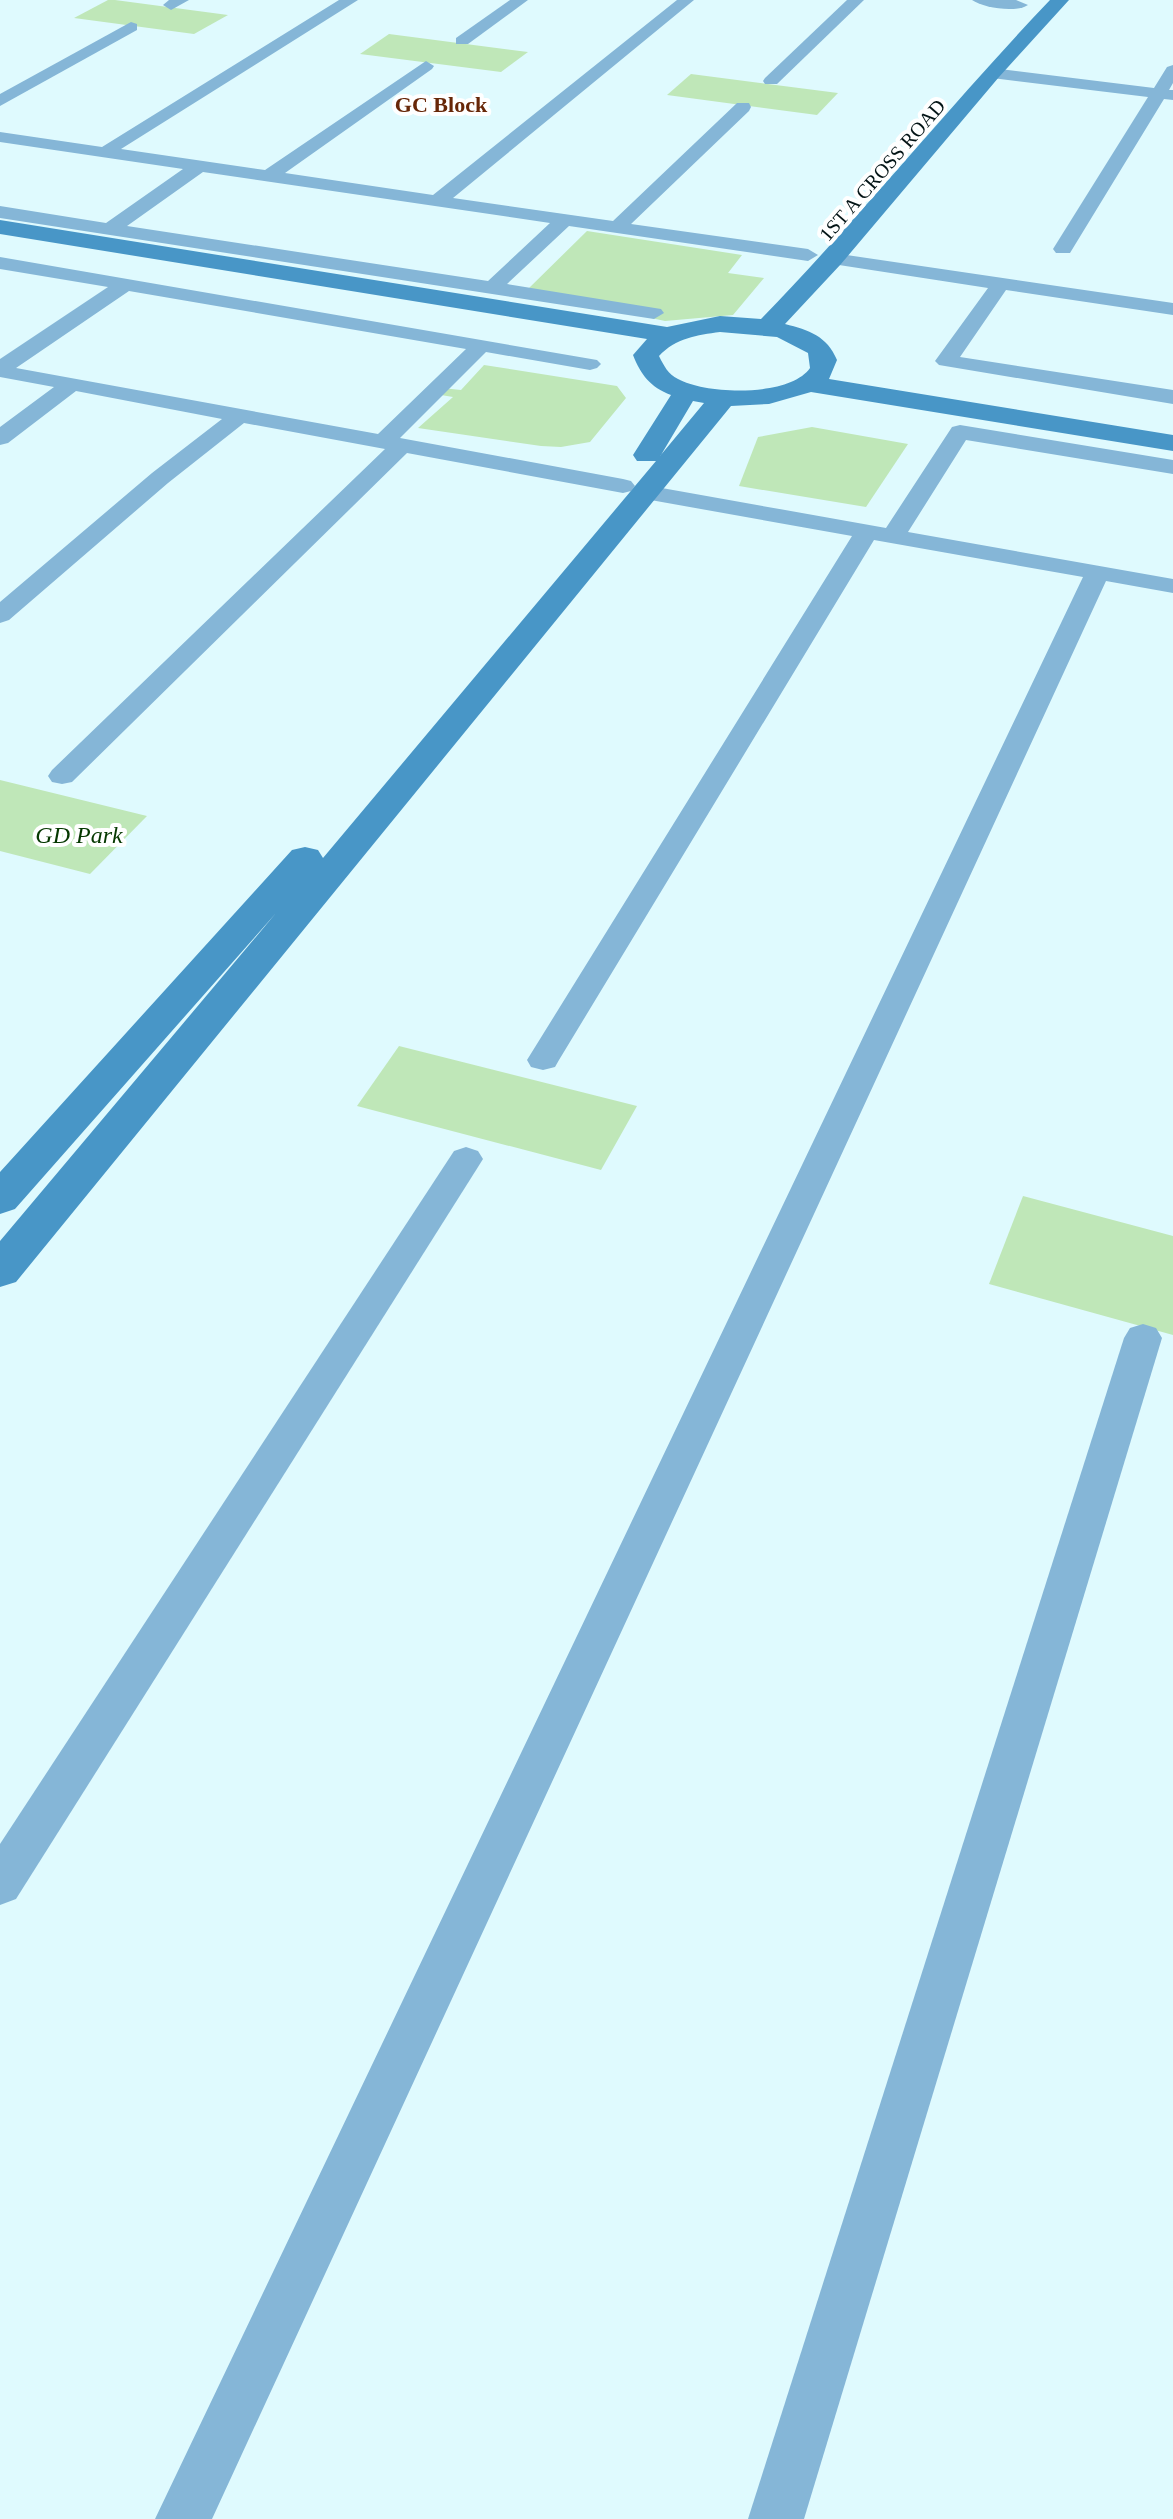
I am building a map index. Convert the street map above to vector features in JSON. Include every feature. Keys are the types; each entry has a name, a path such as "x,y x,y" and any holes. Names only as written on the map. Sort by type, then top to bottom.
{"street":[{"path":"105,152 350,0"},
{"path":"462,41 520,0"},
{"path":"437,201 686,0"},
{"path":"771,81 856,0"},
{"path":"980,0 1017,10"},
{"name":"1ST A CROSS ROAD","path":"756,326 833,259 992,73 1060,0"},
{"path":"0,101 131,27"},
{"name":"1ST A CROSS ROAD","path":"756,326 808,255 991,42"},
{"path":"269,176 426,66"},
{"path":"1063,249 1165,94 1173,70"},
{"path":"992,73 1165,94"},
{"path":"617,227 743,107"},
{"path":"938,107 961,110"},
{"path":"0,137 808,255"},
{"path":"110,229 198,167"},
{"path":"0,212 654,313"},
{"path":"845,212 870,215"},
{"path":"490,290 564,220"},
{"path":"0,227 668,335"},
{"path":"0,249 646,355"},
{"path":"833,259 1173,309"},
{"path":"0,263 590,364"},
{"path":"1001,284 946,361 1173,397"},
{"path":"0,370 125,285"},
{"path":"817,373 822,354 810,342 756,326 692,328 654,343 646,355 647,367 659,380 686,392 723,398 773,396 817,373 1173,419"},
{"path":"62,776 392,444 482,345"},
{"path":"0,370 238,417 1173,586"},
{"path":"817,373 1173,443"},
{"path":"0,438 71,385"},
{"path":"634,489 642,464 686,392"},
{"path":"0,1271 324,857 634,489 723,398"},
{"path":"0,615 160,478 238,417"},
{"path":"543,1060 880,534 960,432 1173,467"},
{"path":"183,2519 1098,572"},
{"path":"0,1199 324,857"},
{"path":"0,1884 466,1159"},
{"path":"776,2519 1143,1338"}],"green space":[{"path":"108,0 228,15 194,34 74,18"},
{"path":"389,34 528,52 501,72 360,54"},
{"path":"691,74 838,93 817,115 667,95"},
{"path":"587,231 742,255 728,273 764,278 733,315 665,321 526,291"},
{"path":"484,365 617,386 626,398 590,442 561,447 418,428 453,397 435,394 442,388 461,390"},
{"path":"812,427 908,444 866,507 739,486 758,437"},
{"name":"GD Park","path":"0,780 147,816 90,874 0,851"},
{"path":"399,1046 637,1106 601,1170 357,1106"},
{"path":"1023,1196 1173,1236 1173,1335 989,1284"}],"district":[{"name":"GC Block","path":"441,104"}]}
